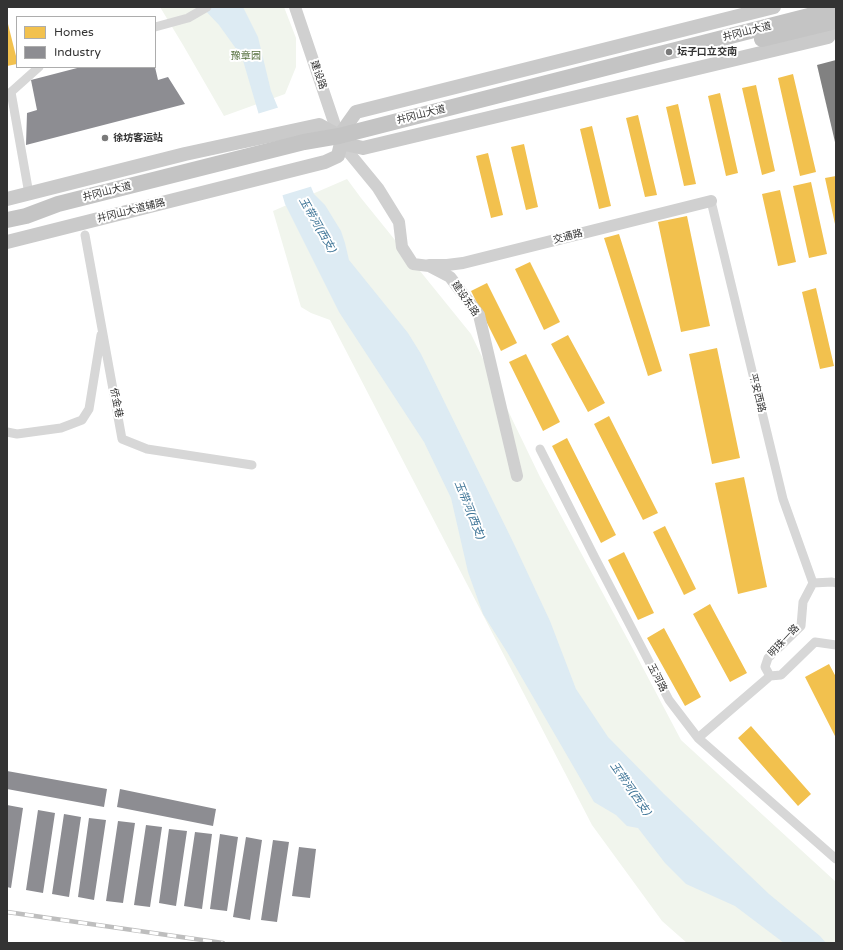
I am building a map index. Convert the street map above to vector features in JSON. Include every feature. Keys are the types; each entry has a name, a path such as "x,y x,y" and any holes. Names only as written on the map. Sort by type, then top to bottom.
{"highway":[{"name":"井冈山大道","path":"340,139 836,9"},
{"name":"井冈山大道","path":"7,220 26,216 58,204 340,139 836,21"},
{"name":"井冈山大道","path":"7,228 260,157"}],"main road":[{"path":"340,139 356,112 774,7"},
{"path":"7,199 185,154 319,125 340,139 363,148 828,37 836,26"},
{"name":"井冈山大道辅路","path":"7,242 325,162 338,156 340,139"}],"street":[{"path":"156,27 188,18 207,7"},
{"name":"建设路","path":"295,7 340,139"},
{"path":"29,194 10,92 38,68"},
{"name":"建设东路","path":"340,139 378,188 392,211 398,222 402,247 413,264 429,266 450,277 478,315 517,476"},
{"name":"交通路","path":"424,265 447,266 463,263 710,201"},
{"name":"平安西路","path":"710,201 783,499 813,583"},
{"name":"侨金巷","path":"85,235 122,439 147,449 252,465"},
{"path":"7,432 17,434 61,428 82,420 89,409 102,328"},
{"name":"玉河路","path":"540,449 669,700 698,738 836,858"},
{"path":"813,583 836,583"},
{"name":"明珠一路","path":"770,676 765,667 768,658 800,626 803,602 813,583"},
{"path":"698,738 770,676 781,675 815,642 836,645"}],"green space":[{"name":"豫章园","path":"160,7 284,7 296,38 296,67 285,94 224,116"},
{"path":"347,179 471,334 540,477 681,740 836,882 836,943 687,943 662,921 592,825 330,320 311,313 301,307 273,211"}],"water":[{"name":"玉带河(西支)","path":"202,7 243,7 258,37 271,91 314,194 325,205 341,231 349,260 408,333 421,354 550,621 576,689 608,737 664,794 769,894 820,936 826,943 784,943 735,906 686,884 665,863 638,828 627,826 616,815 594,802 507,652 483,614 468,572 451,498 424,442 339,312 285,204 242,57 219,25"}],"pier":[{"path":"280,107 313,186 280,196 257,114"}],"building: Homes":[{"path":"7,20 16,56 16,64 7,66"},
{"path":"793,74 816,172 800,176 778,78"},
{"path":"756,85 775,171 762,175 742,88"},
{"path":"720,93 738,173 726,176 708,96"},
{"path":"678,104 696,184 684,186 666,107"},
{"path":"638,115 657,195 645,197 626,118"},
{"path":"592,126 611,206 599,209 580,129"},
{"path":"524,144 538,207 526,210 511,147"},
{"path":"488,153 503,215 491,218 476,156"},
{"path":"836,176 836,224 835,224 825,178"},
{"path":"811,182 827,254 809,258 793,186"},
{"path":"780,190 796,262 778,266 762,194"},
{"path":"687,216 710,326 681,332 658,222"},
{"path":"619,234 662,371 648,376 604,238"},
{"path":"530,262 560,322 544,330 515,269"},
{"path":"487,283 517,343 501,351 471,291"},
{"path":"816,288 834,366 820,369 802,292"},
{"path":"568,335 605,403 588,412 551,344"},
{"path":"717,348 740,458 712,464 689,354"},
{"path":"526,354 560,422 543,431 509,362"},
{"path":"609,416 658,513 643,520 594,424"},
{"path":"567,438 616,535 601,543 552,446"},
{"path":"744,477 767,587 738,594 715,483"},
{"path":"665,526 696,589 684,595 653,532"},
{"path":"624,552 654,613 638,620 608,560"},
{"path":"710,604 747,673 730,682 693,614"},
{"path":"664,628 701,697 685,706 647,638"},
{"path":"829,664 836,677 836,738 805,677"},
{"path":"751,726 811,794 798,806 738,738"}],"building: Industry":[{"path":"77,68 155,68 158,80 168,77 185,104 26,145 27,113 37,110 31,80"},
{"path":"7,771 107,789 104,807 7,789"},
{"path":"120,789 216,809 213,826 117,807"},
{"path":"7,805 23,808 11,888 7,887"},
{"path":"38,810 55,813 43,893 26,890"},
{"path":"64,814 81,817 69,897 52,894"},
{"path":"89,818 106,820 94,900 78,897"},
{"path":"118,821 135,823 123,903 106,901"},
{"path":"146,825 162,827 150,907 134,905"},
{"path":"169,829 187,831 176,906 159,903"},
{"path":"195,832 212,834 202,909 184,906"},
{"path":"220,834 238,837 227,911 210,909"},
{"path":"246,837 262,840 250,920 233,917"},
{"path":"273,840 289,842 277,922 261,920"},
{"path":"299,847 316,849 310,898 292,896"}],"building: Other":[{"path":"836,60 836,142 835,142 817,65"}],"railway":[{"path":"7,912 223,943"}],"place":[{"name":"坛子口立交南","path":"669,52"},
{"name":"徐坊客运站","path":"105,138"}]}
